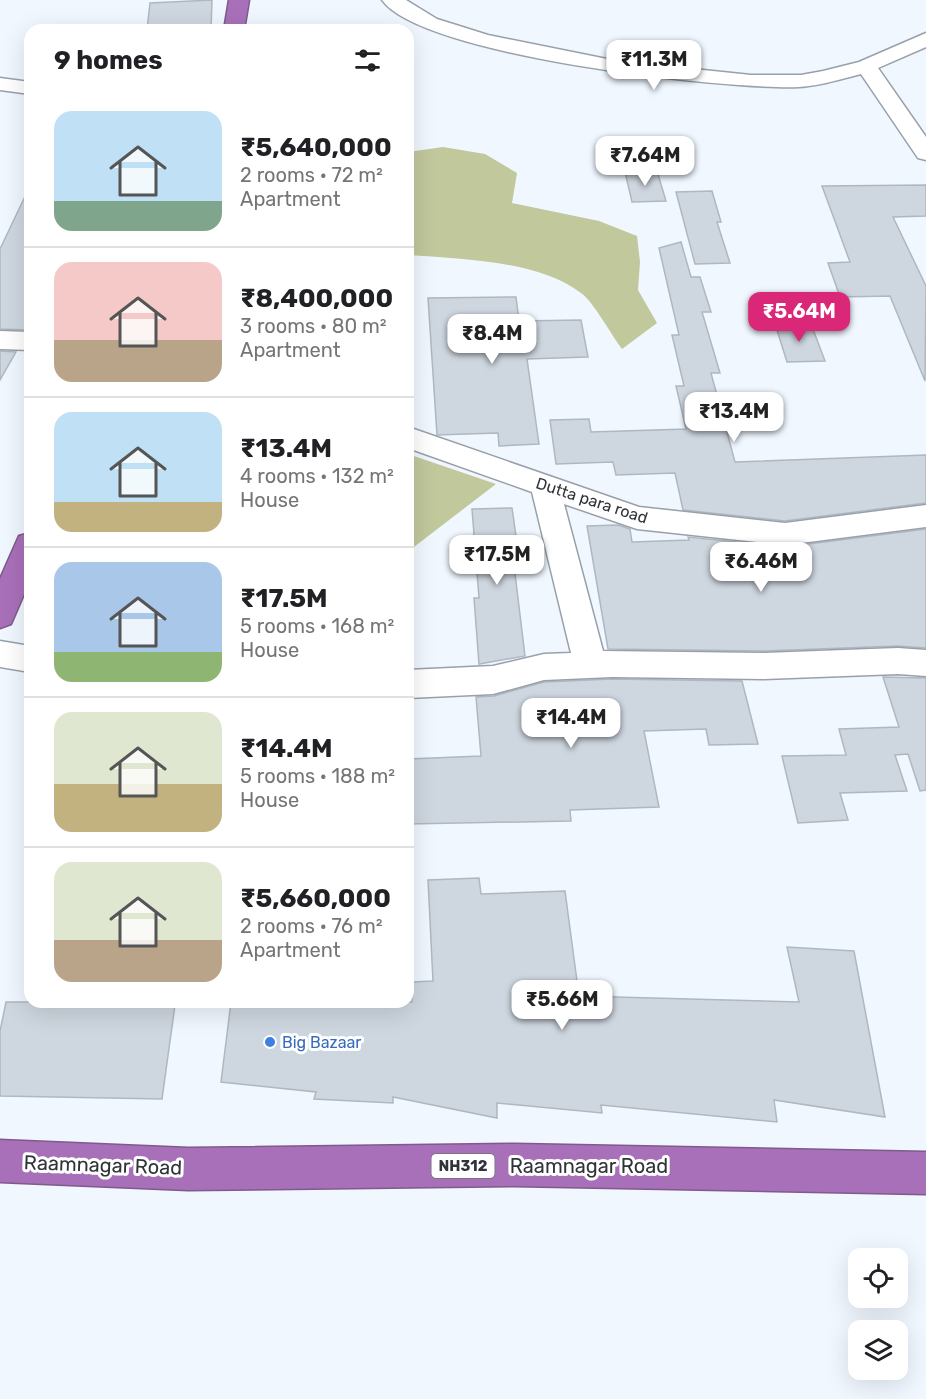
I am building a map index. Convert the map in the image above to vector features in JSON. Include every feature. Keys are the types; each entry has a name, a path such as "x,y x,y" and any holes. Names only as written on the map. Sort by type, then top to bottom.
{"highway":[{"path":"235,24 238,0"},
{"path":"3,602 24,557"},
{"name":"Raamnagar Road","path":"0,1161 188,1169 527,1166 926,1173"}],"street":[{"path":"392,0 430,23 484,40 617,67 693,77 801,81 866,66 926,39"},
{"path":"866,66 926,153"},
{"path":"0,84 24,87"},
{"path":"0,340 24,341"},
{"name":"Dutta para road","path":"414,439 637,518 752,533 785,534 926,516"},
{"path":"545,486 590,665"},
{"path":"0,654 24,658"},
{"path":"414,684 493,680 544,667 590,665 764,666 898,661 926,663"}],"green space":[{"path":"443,147 485,154 517,173 512,203 599,221 637,236 640,262 638,290 657,323 622,349 586,297 563,282 543,274 498,263 414,255 414,151"},
{"path":"414,456 496,484 414,547"}],"building":[{"path":"212,0 211,24 148,24 150,3"},
{"path":"657,171 666,201 632,202 625,172"},
{"path":"926,185 926,216 893,217 926,286 925,381 890,296 840,297 828,263 850,262 822,186"},
{"path":"712,191 721,222 717,222 730,263 695,264 676,192"},
{"path":"24,199 24,330 0,329 0,249"},
{"path":"681,242 691,277 700,277 711,312 702,312 720,373 711,373 735,462 926,455 926,503 785,521 683,510 675,473 616,475 613,462 556,464 550,420 589,419 591,432 686,429 676,386 684,386 672,335 679,335 659,248"},
{"path":"516,297 519,321 581,320 588,357 527,359 539,444 499,446 498,433 437,435 428,298"},
{"path":"775,324 811,324 825,361 787,362"},
{"path":"0,351 16,352 0,380"},
{"path":"512,508 519,557 513,557 525,656 479,664 474,598 479,598 472,509"},
{"path":"618,525 630,529 632,542 689,540 688,537 785,547 926,529 926,648 898,646 764,651 608,649 587,526"},
{"path":"883,677 926,678 926,790 920,791 908,754 895,755 907,791 840,793 848,820 798,823 782,756 846,755 839,729 899,727"},
{"path":"612,679 742,681 758,744 709,745 706,729 644,731 659,807 570,810 571,821 414,824 414,759 481,756 476,697 494,696 544,682"},
{"path":"479,878 481,894 565,891 579,996 799,1002 787,947 854,951 885,1117 774,1100 777,1122 601,1105 602,1113 497,1103 497,1118 393,1097 393,1103 314,1099 316,1092 221,1082 230,1008 414,1008 414,982 433,981 428,880"},
{"path":"6,1002 24,1002 24,1008 175,1008 162,1099 0,1096 0,1031"}],"place":[{"name":"Big Bazaar","path":"270,1042"}]}
